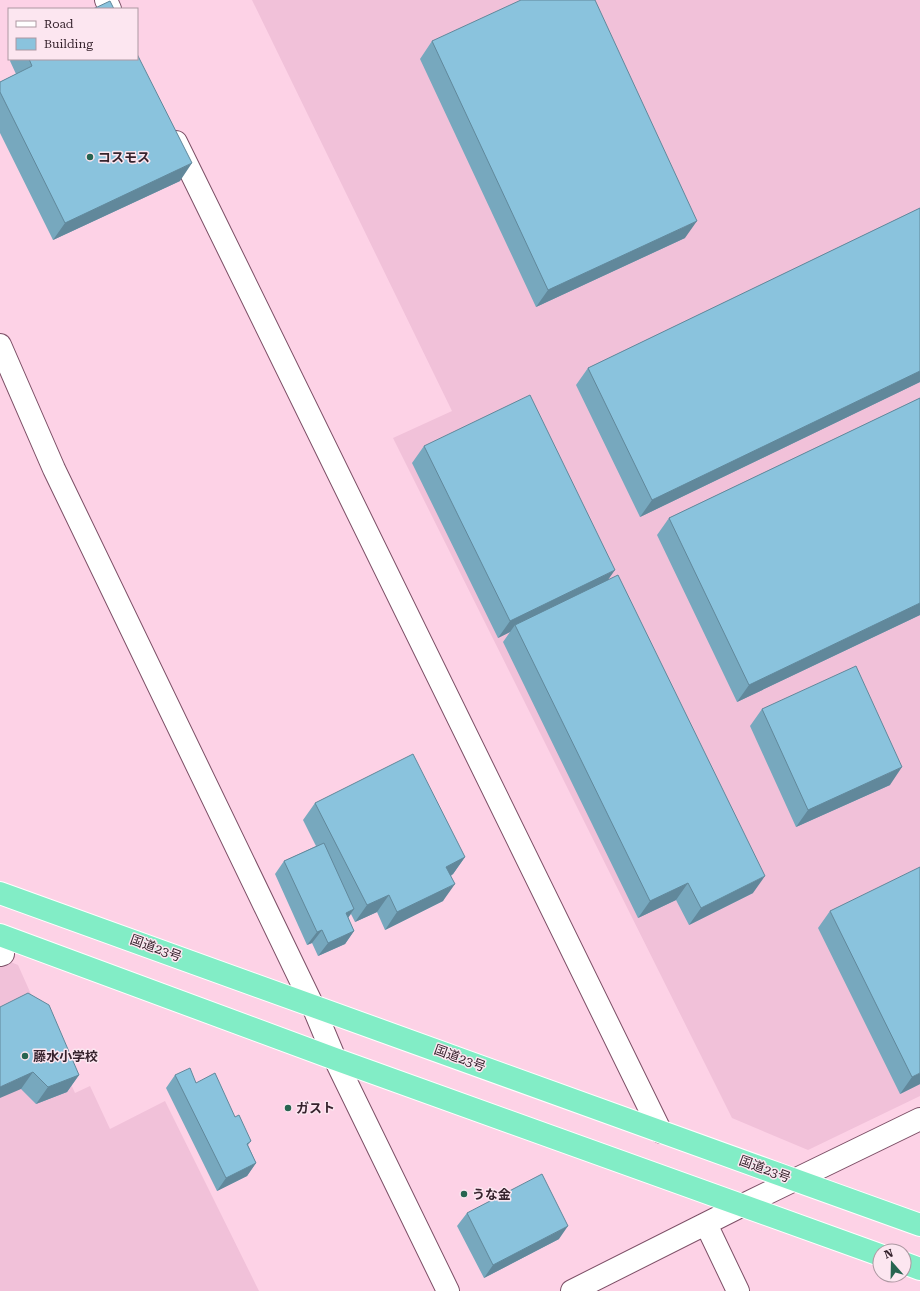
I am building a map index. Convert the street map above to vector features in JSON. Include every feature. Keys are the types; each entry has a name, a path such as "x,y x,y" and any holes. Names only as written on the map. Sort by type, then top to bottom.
{"highway":[{"name":"国道23号","path":"0,893 312,1004 920,1225"},
{"path":"1,948 335,1059 744,1204 872,1251"}],"street":[{"path":"166,123 661,1132"},
{"path":"0,344 57,476 312,1004 335,1059 448,1291"},
{"path":"572,1291 744,1204 920,1119"},
{"path":"706,1224 738,1291"}],"shaded area":[{"path":"252,0 920,0 920,1096 808,1150 732,1118 393,438 452,411"},
{"path":"8,961 18,965 75,1093 90,1086 110,1129 165,1101 259,1291 0,1291 0,965"}],"building":[{"path":"521,0 595,0 697,221 548,290 432,41"},
{"path":"110,1 114,8 95,8"},
{"name":"コスモス","path":"138,56 192,163 65,223 0,92 0,82 32,66 29,60 138,60"},
{"path":"920,208 920,371 652,500 588,368"},
{"path":"530,395 615,570 510,621 424,446"},
{"path":"920,398 920,603 749,685 669,518"},
{"path":"618,575 765,876 701,908 688,883 650,901 515,625"},
{"path":"856,666 902,767 808,810 762,709"},
{"path":"413,754 465,857 446,867 455,884 397,912 389,895 367,905 315,803"},
{"path":"324,843 354,909 346,913 354,931 328,943 322,930 317,932 284,861"},
{"path":"920,867 920,1073 912,1077 830,911"},
{"name":"藤水小学校","path":"28,993 49,1005 79,1075 48,1087 33,1072 0,1087 0,1007"},
{"path":"190,1068 196,1083 215,1073 235,1117 239,1115 251,1141 247,1144 256,1163 226,1178 175,1075"},
{"path":"542,1174 568,1226 493,1265 467,1213"}],"place":[{"name":"コスモス","path":"90,157"},
{"name":"藤水小学校","path":"25,1056"},
{"name":"ガスト","path":"288,1108"},
{"name":"うな金","path":"464,1194"}]}
